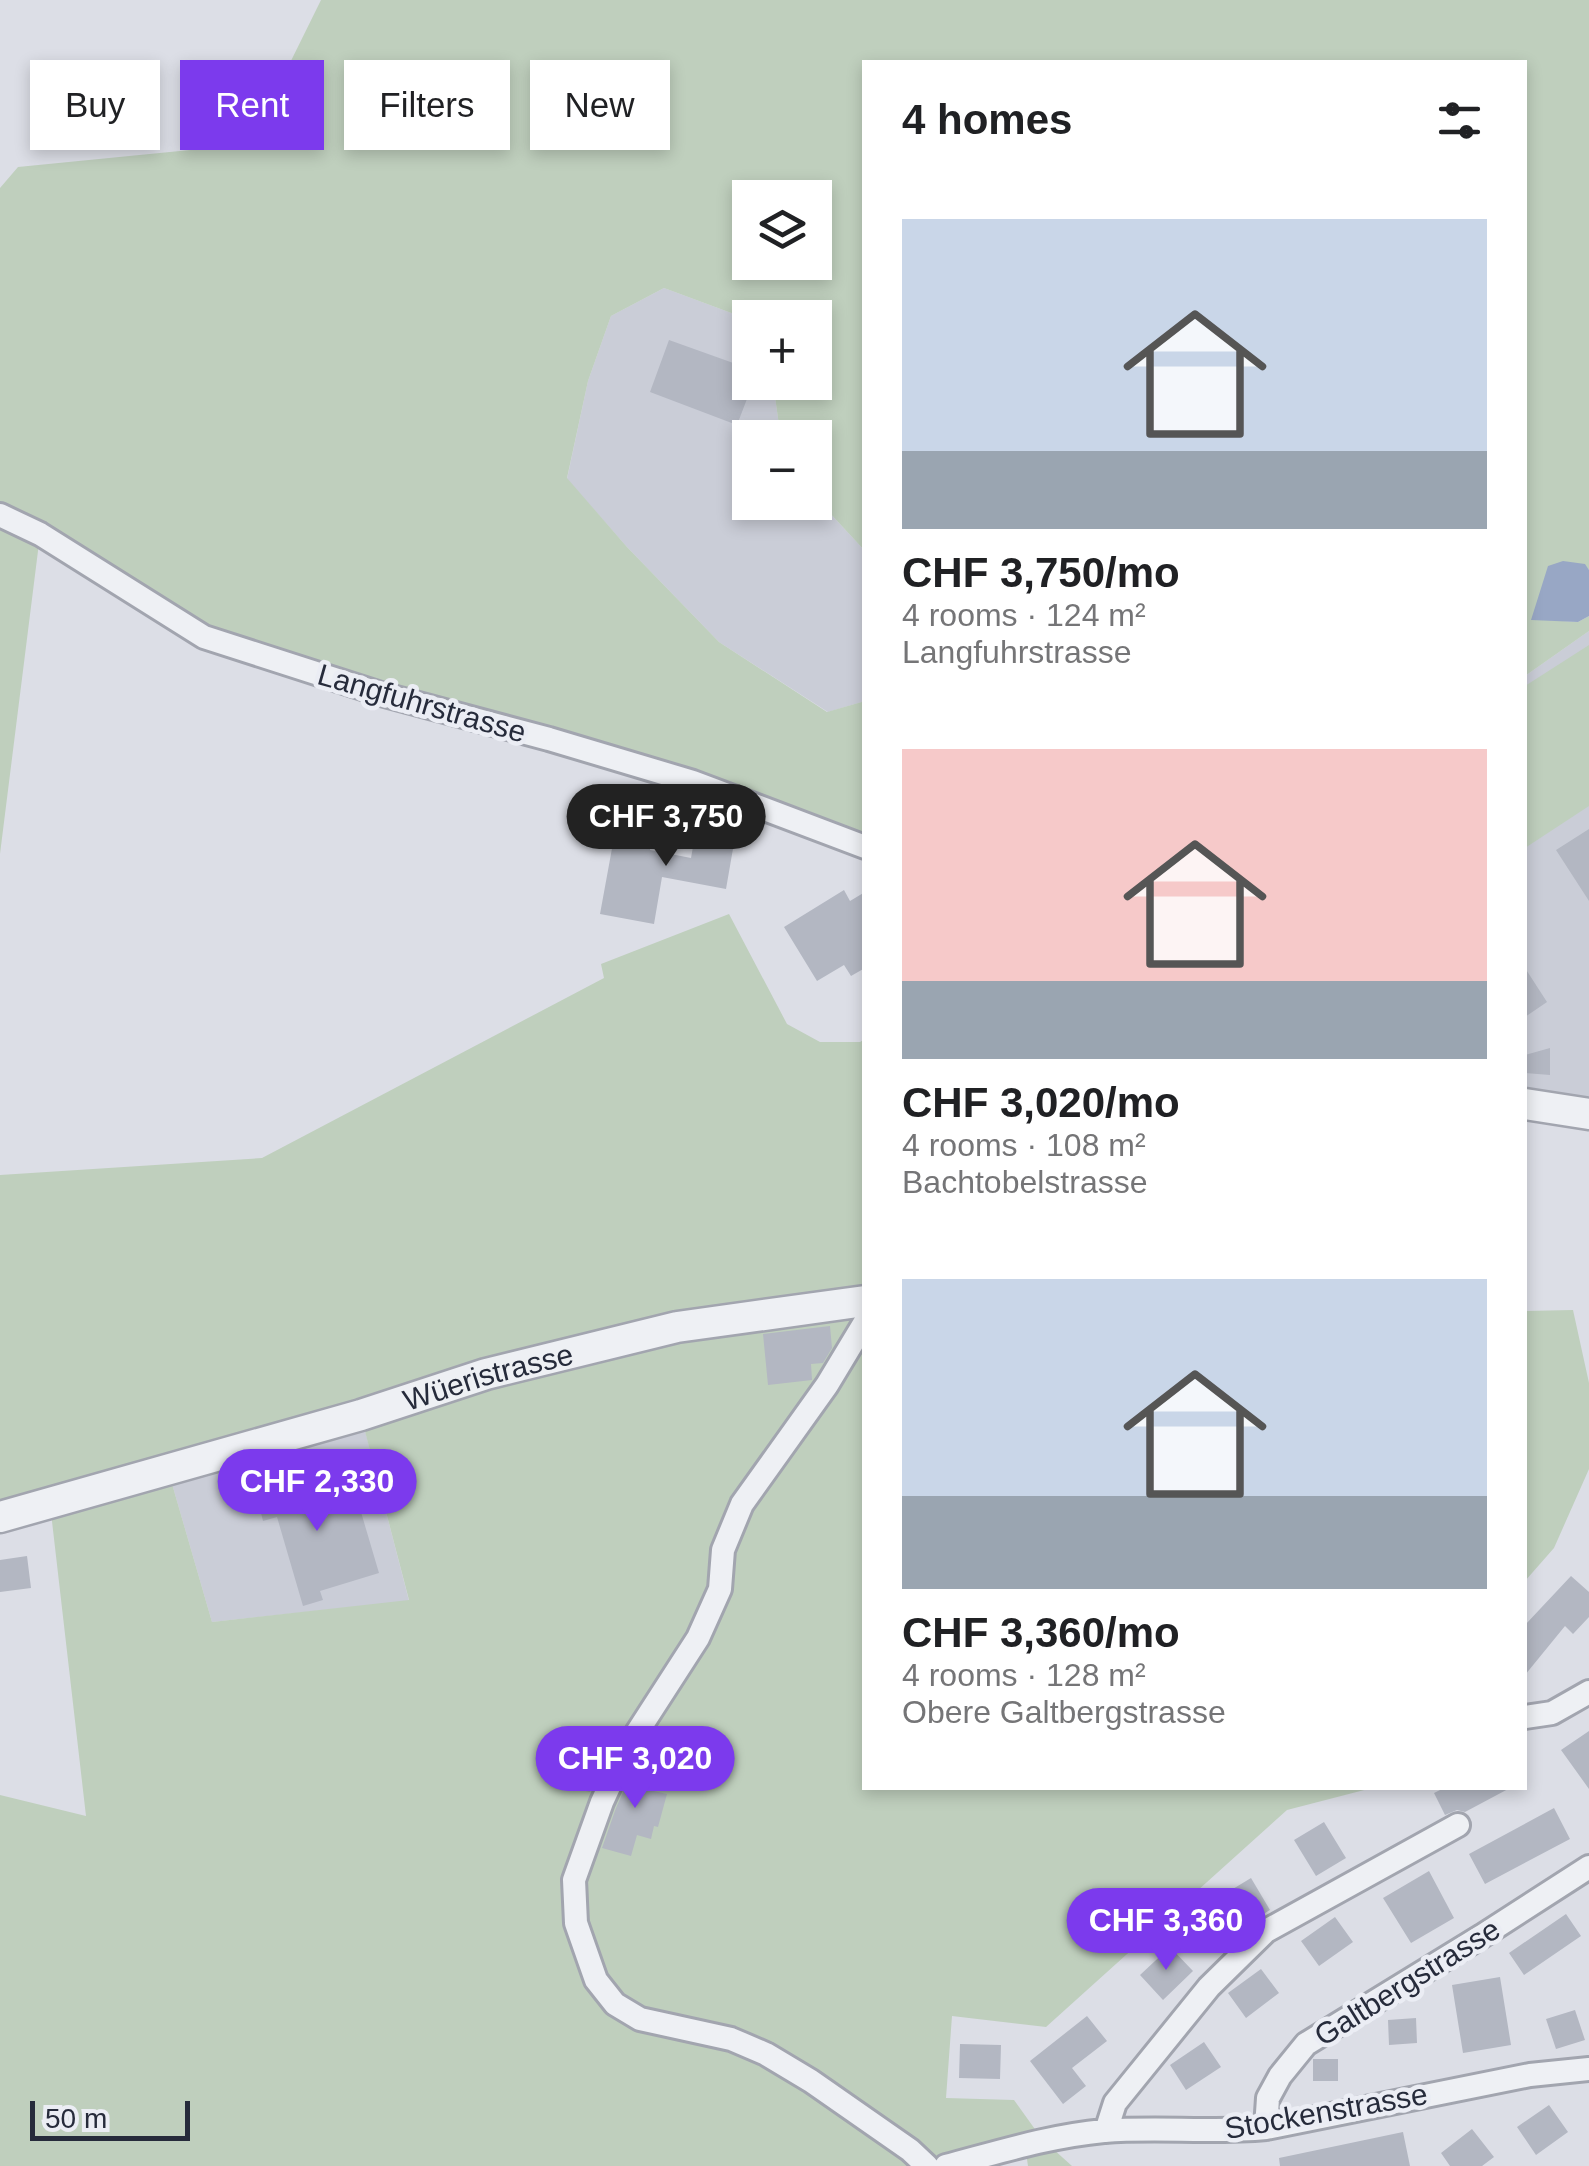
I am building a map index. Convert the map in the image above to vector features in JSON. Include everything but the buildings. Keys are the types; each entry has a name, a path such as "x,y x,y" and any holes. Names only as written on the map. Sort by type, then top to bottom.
{"street":[{"name":"Langfuhrstrasse","path":"0,516 40,534 204,637 381,694 693,782 862,846"},
{"path":"1527,1104 1589,1114"},
{"name":"Wüeristrasse","path":"0,1516 361,1415 486,1374 677,1327 862,1300"},
{"path":"862,1327 742,1504 723,1550 720,1589 698,1638 626,1748 602,1802 574,1880 576,1923 596,1980 615,2004 640,2019 732,2039 766,2054 910,2150 927,2166"},
{"path":"1527,1717 1552,1713 1589,1692"},
{"path":"1106,2131 1115,2103 1209,1987 1266,1931 1458,1824"},
{"name":"Galtbergstrasse","path":"1266,2128 1268,2098 1306,2044 1589,1867"},
{"name":"Stockenstrasse","path":"946,2166 1027,2155 1042,2139 1106,2131 1266,2128 1530,2075 1589,2069"}],"shaded area":[{"path":"664,288 732,313 732,400 775,400 778,420 732,420 732,520 832,520 832,515 862,548 862,702 828,712 719,642 567,479 588,381 611,316"},
{"path":"1589,631 1589,1114 1527,1104 1527,675"},
{"path":"361,1415 409,1601 212,1622 168,1470"}],"green space":[{"path":"321,0 1589,0 1589,570 1584,564 1532,619 1578,622 1589,616 1589,631 1527,675 1527,60 862,60 862,548 832,515 832,420 778,420 775,400 832,400 832,300 732,300 732,313 664,288 611,316 588,381 567,478 719,642 827,712 862,702 862,846 204,637 40,535 0,854 0,188 18,167 190,150 324,150 324,60 291,60"},
{"path":"1589,645 1589,806 1527,847 1527,685"},
{"path":"729,914 787,1024 820,1042 862,1041 862,1790 1364,1790 1287,1810 1046,2027 952,2016 946,2098 1014,2100 1042,2139 1072,2166 1028,2166 1025,2146 946,2166 0,2166 0,1795 86,1816 50,1504 0,1517 0,1175 262,1158 604,978 601,964","holes":["361,1416 409,1600 212,1622 168,1470"]},
{"path":"1573,1310 1589,1383 1589,1469 1554,1548 1527,1579 1527,1311"}],"water":[{"path":"1563,561 1585,564 1589,570 1589,616 1578,622 1531,620 1548,566"}]}
